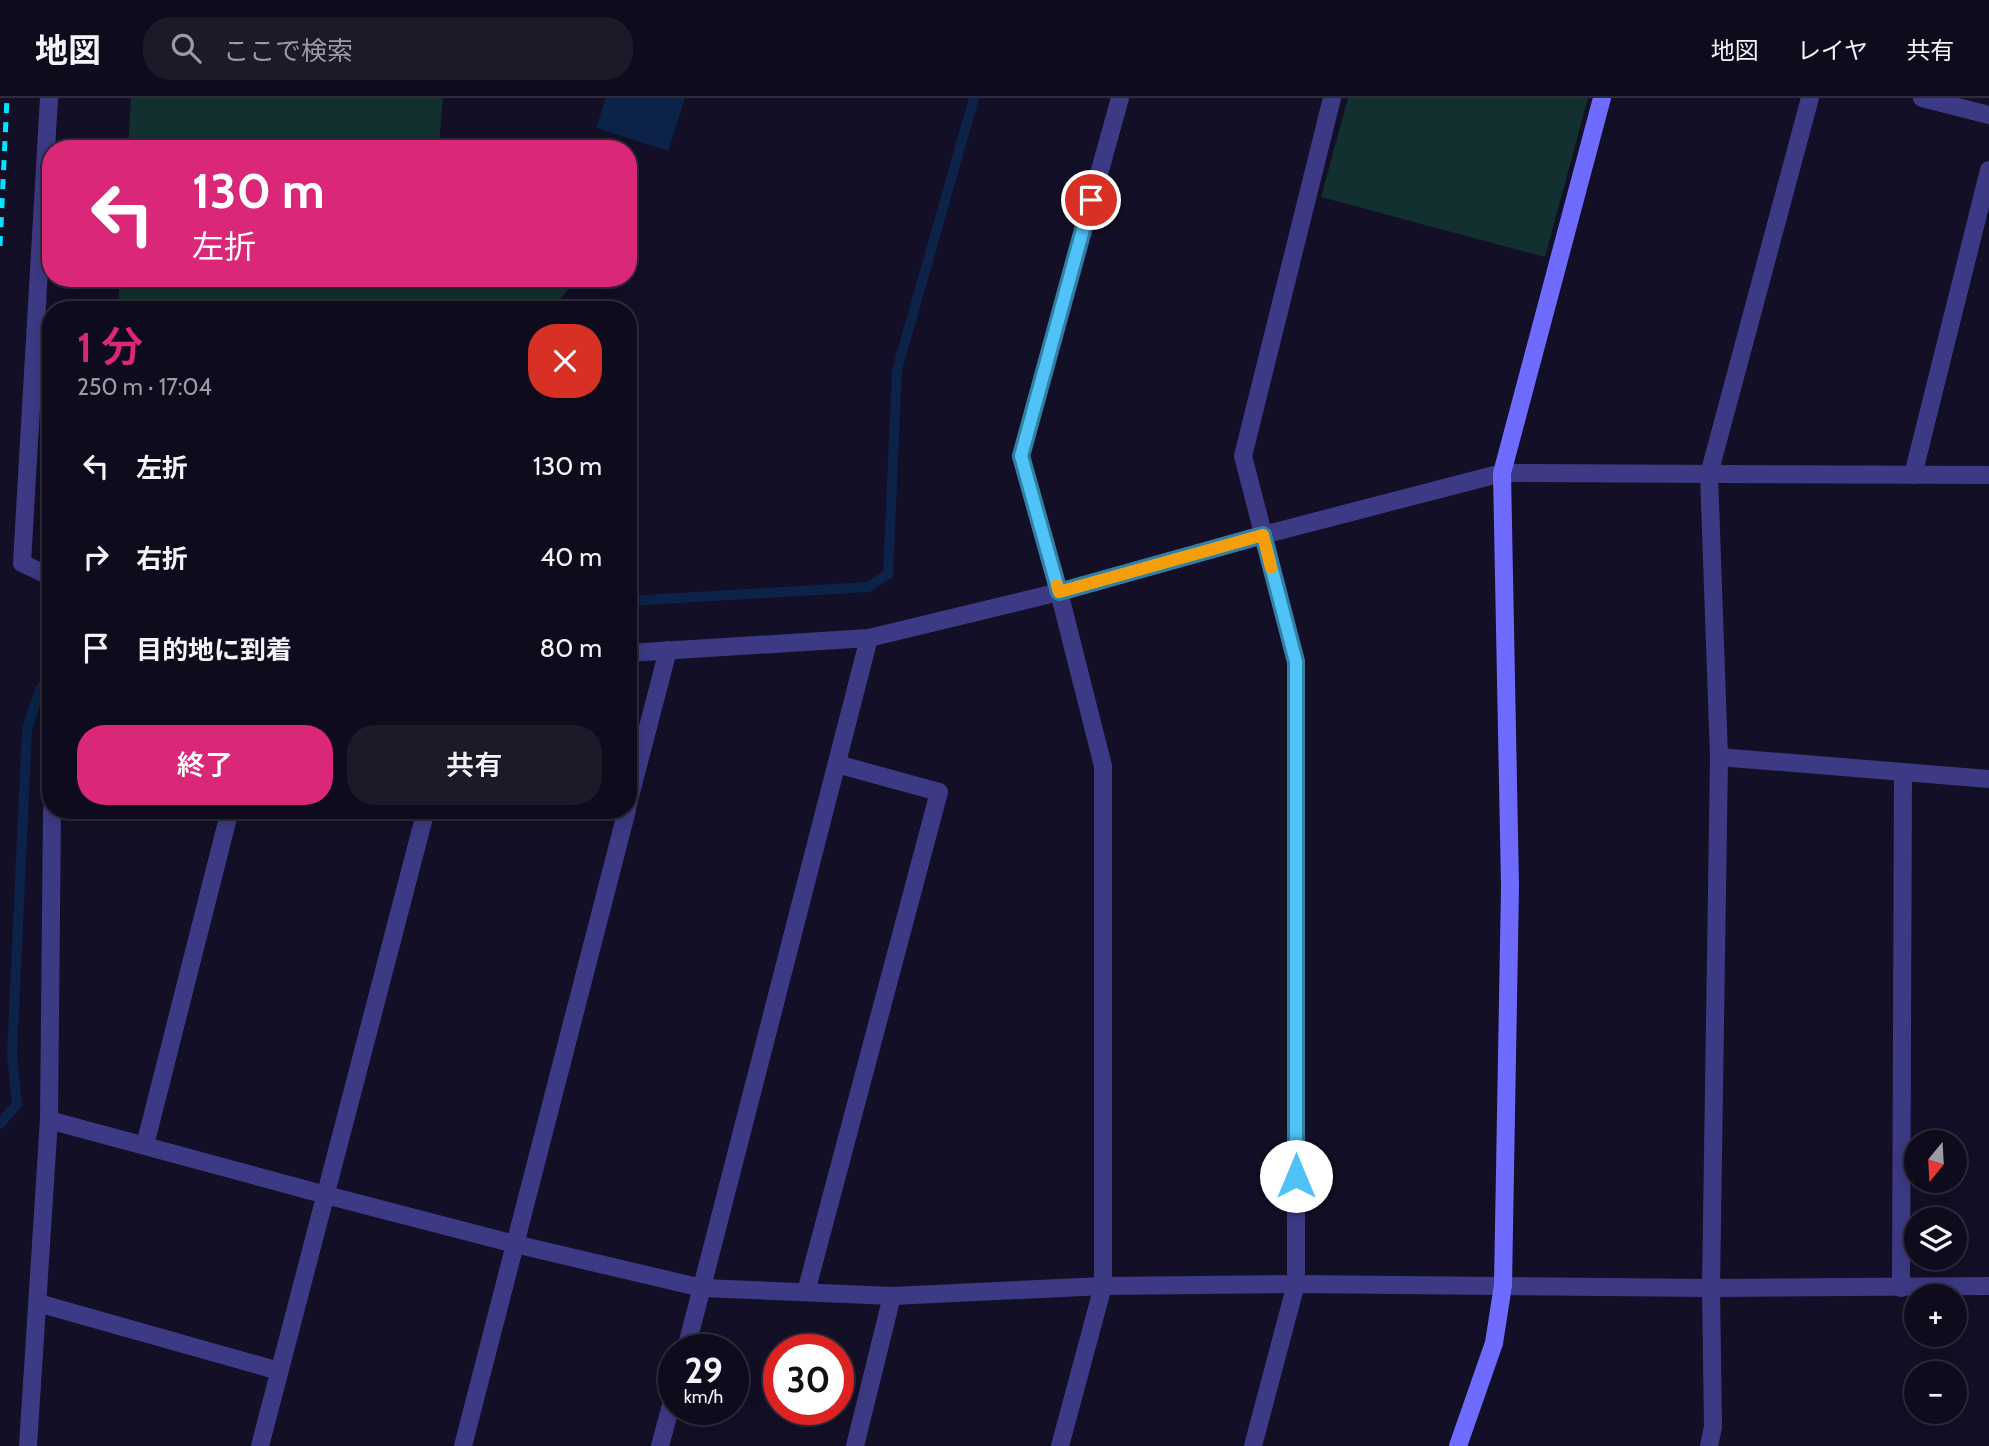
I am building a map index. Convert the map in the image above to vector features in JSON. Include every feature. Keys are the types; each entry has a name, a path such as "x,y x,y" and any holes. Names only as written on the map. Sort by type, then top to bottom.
{"street":[{"path":"47,140 49,98"},
{"path":"1060,1446 1102,1286 1103,766 1021,456 1120,98"},
{"path":"1253,1446 1296,1284 1296,662 1243,456 1332,98"},
{"path":"1458,1446 1494,1343 1503,1285 1510,887 1502,473 1602,98"},
{"path":"1709,1446 1713,1427 1711,1288 1719,757 1709,474 1810,98"},
{"path":"1922,98 1989,115"},
{"path":"1913,475 1989,170"},
{"path":"42,219 22,563 42,573"},
{"path":"637,652 869,638 1059,592 1263,535 1502,473 1989,475"},
{"path":"690,1334 869,638"},
{"path":"637,769 668,650"},
{"path":"1719,757 1989,779"},
{"path":"806,1292 939,792 838,764"},
{"path":"1901,1288 1903,772"},
{"path":"28,1446 48,1120 52,819"},
{"path":"145,1145 228,819"},
{"path":"260,1446 424,819"},
{"path":"463,1446 625,819"},
{"path":"48,1120 515,1244 702,1288 892,1296 1102,1286 1296,1284 1711,1288 1989,1286"},
{"path":"855,1446 892,1296"},
{"path":"38,1303 279,1371"},
{"path":"660,1446 666,1425"}],"green space":[{"path":"131,98 443,98 439,140 129,140"},
{"path":"1348,98 1588,98 1545,257 1321,197"},
{"path":"119,287 570,287 559,301 119,301"}],"water":[{"path":"606,98 685,98 668,151 596,128"}],"waterway":[{"path":"637,600 868,587 888,574 897,370 974,98"},
{"path":"0,1124 17,1104 12,1055 27,730 42,686"}],"railway":[{"path":"0,246 7,98"}],"slow traffic":[{"path":"1057,585 1059,592 1263,535 1271,568"}],"route":[{"path":"1091,200 1021,456 1059,592 1263,535 1296,662 1296,1176"}]}
